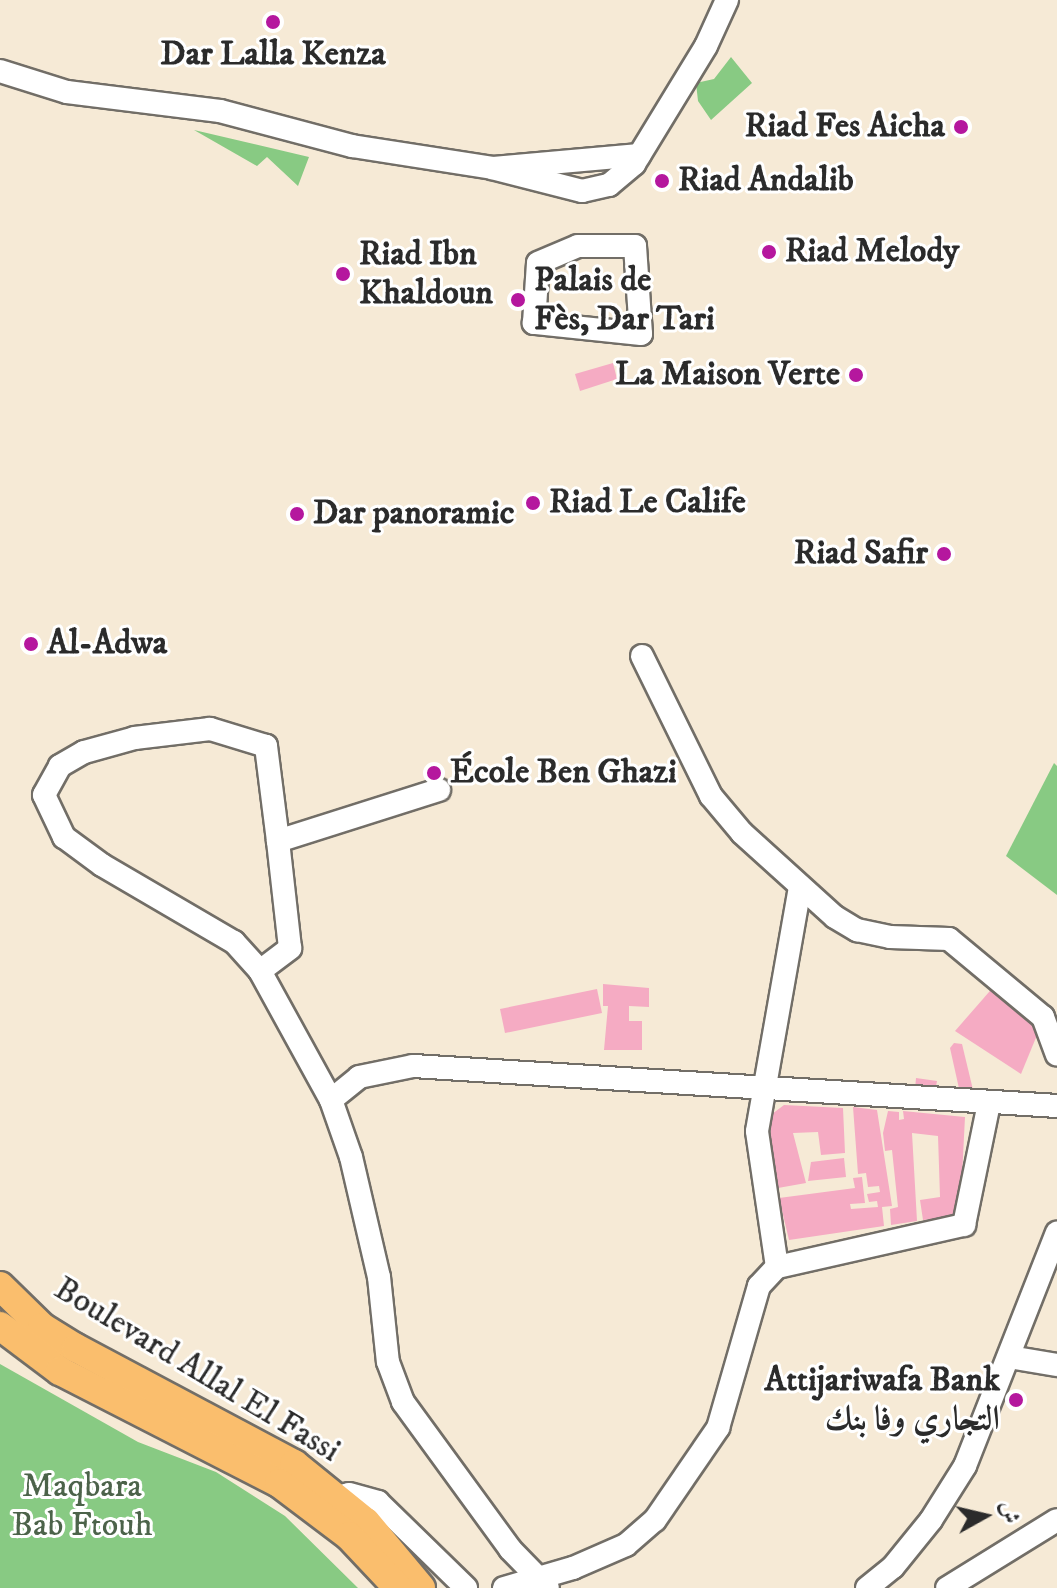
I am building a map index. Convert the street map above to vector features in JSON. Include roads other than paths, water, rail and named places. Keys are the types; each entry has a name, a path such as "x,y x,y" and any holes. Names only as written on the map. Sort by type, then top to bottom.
{"main road":[{"name":"Boulevard Allal El Fassi","path":"0,1286 42,1327 76,1348 240,1431 331,1506 390,1547 421,1588"},
{"name":"Boulevard Allal El Fassi","path":"0,1326 60,1371 279,1483 331,1506 398,1588"}],"street":[{"path":"0,71 82,95 220,111 352,146 492,168 578,188 618,180 639,155 693,70 727,0"},
{"path":"492,168 639,155"},
{"path":"578,159 563,170 578,188"},
{"path":"578,246 635,246 637,273 641,334 534,323 538,263 578,246"},
{"path":"642,656 711,796 800,888 835,917 872,935 949,939 1043,1017 1057,1055"},
{"path":"260,971 290,948 266,746 210,729 135,738 84,752 60,766 44,795 64,837 102,865 234,942 260,971 331,1100 363,1208 379,1277 388,1362 403,1402 542,1584"},
{"path":"278,841 439,790"},
{"path":"777,1267 757,1131 767,1090 800,888"},
{"path":"331,1100 359,1077 413,1066 1057,1106"},
{"path":"504,1588 542,1584 626,1545 655,1520 718,1428 759,1286 777,1267 964,1225 989,1103"},
{"path":"867,1588 893,1567 931,1520 965,1466 1057,1233"},
{"path":"1009,1357 1057,1365"},
{"path":"331,1506 359,1493 378,1502 466,1588"},
{"path":"947,1588 1057,1520"}],"place":[{"name":"Dar Lalla Kenza","path":"273,22"},
{"name":"Riad Fes Aicha","path":"961,127"},
{"name":"Riad Andalib","path":"662,181"},
{"name":"Riad Melody","path":"769,252"},
{"name":"Riad Ibn Khaldoun","path":"343,274"},
{"name":"Palais de Fès, Dar Tari","path":"518,300"},
{"name":"La Maison Verte","path":"856,375"},
{"name":"Riad Le Calife","path":"533,503"},
{"name":"Dar panoramic","path":"297,514"},
{"name":"Riad Safir","path":"944,554"},
{"name":"Al-Adwa","path":"31,644"},
{"name":"École Ben Ghazi","path":"434,773"},
{"name":"Attijariwafa Bank التجاري وفا بنك","path":"1016,1400"}],"park label":[{"name":"Maqbara Bab Ftouh","path":"82,1506"}]}
